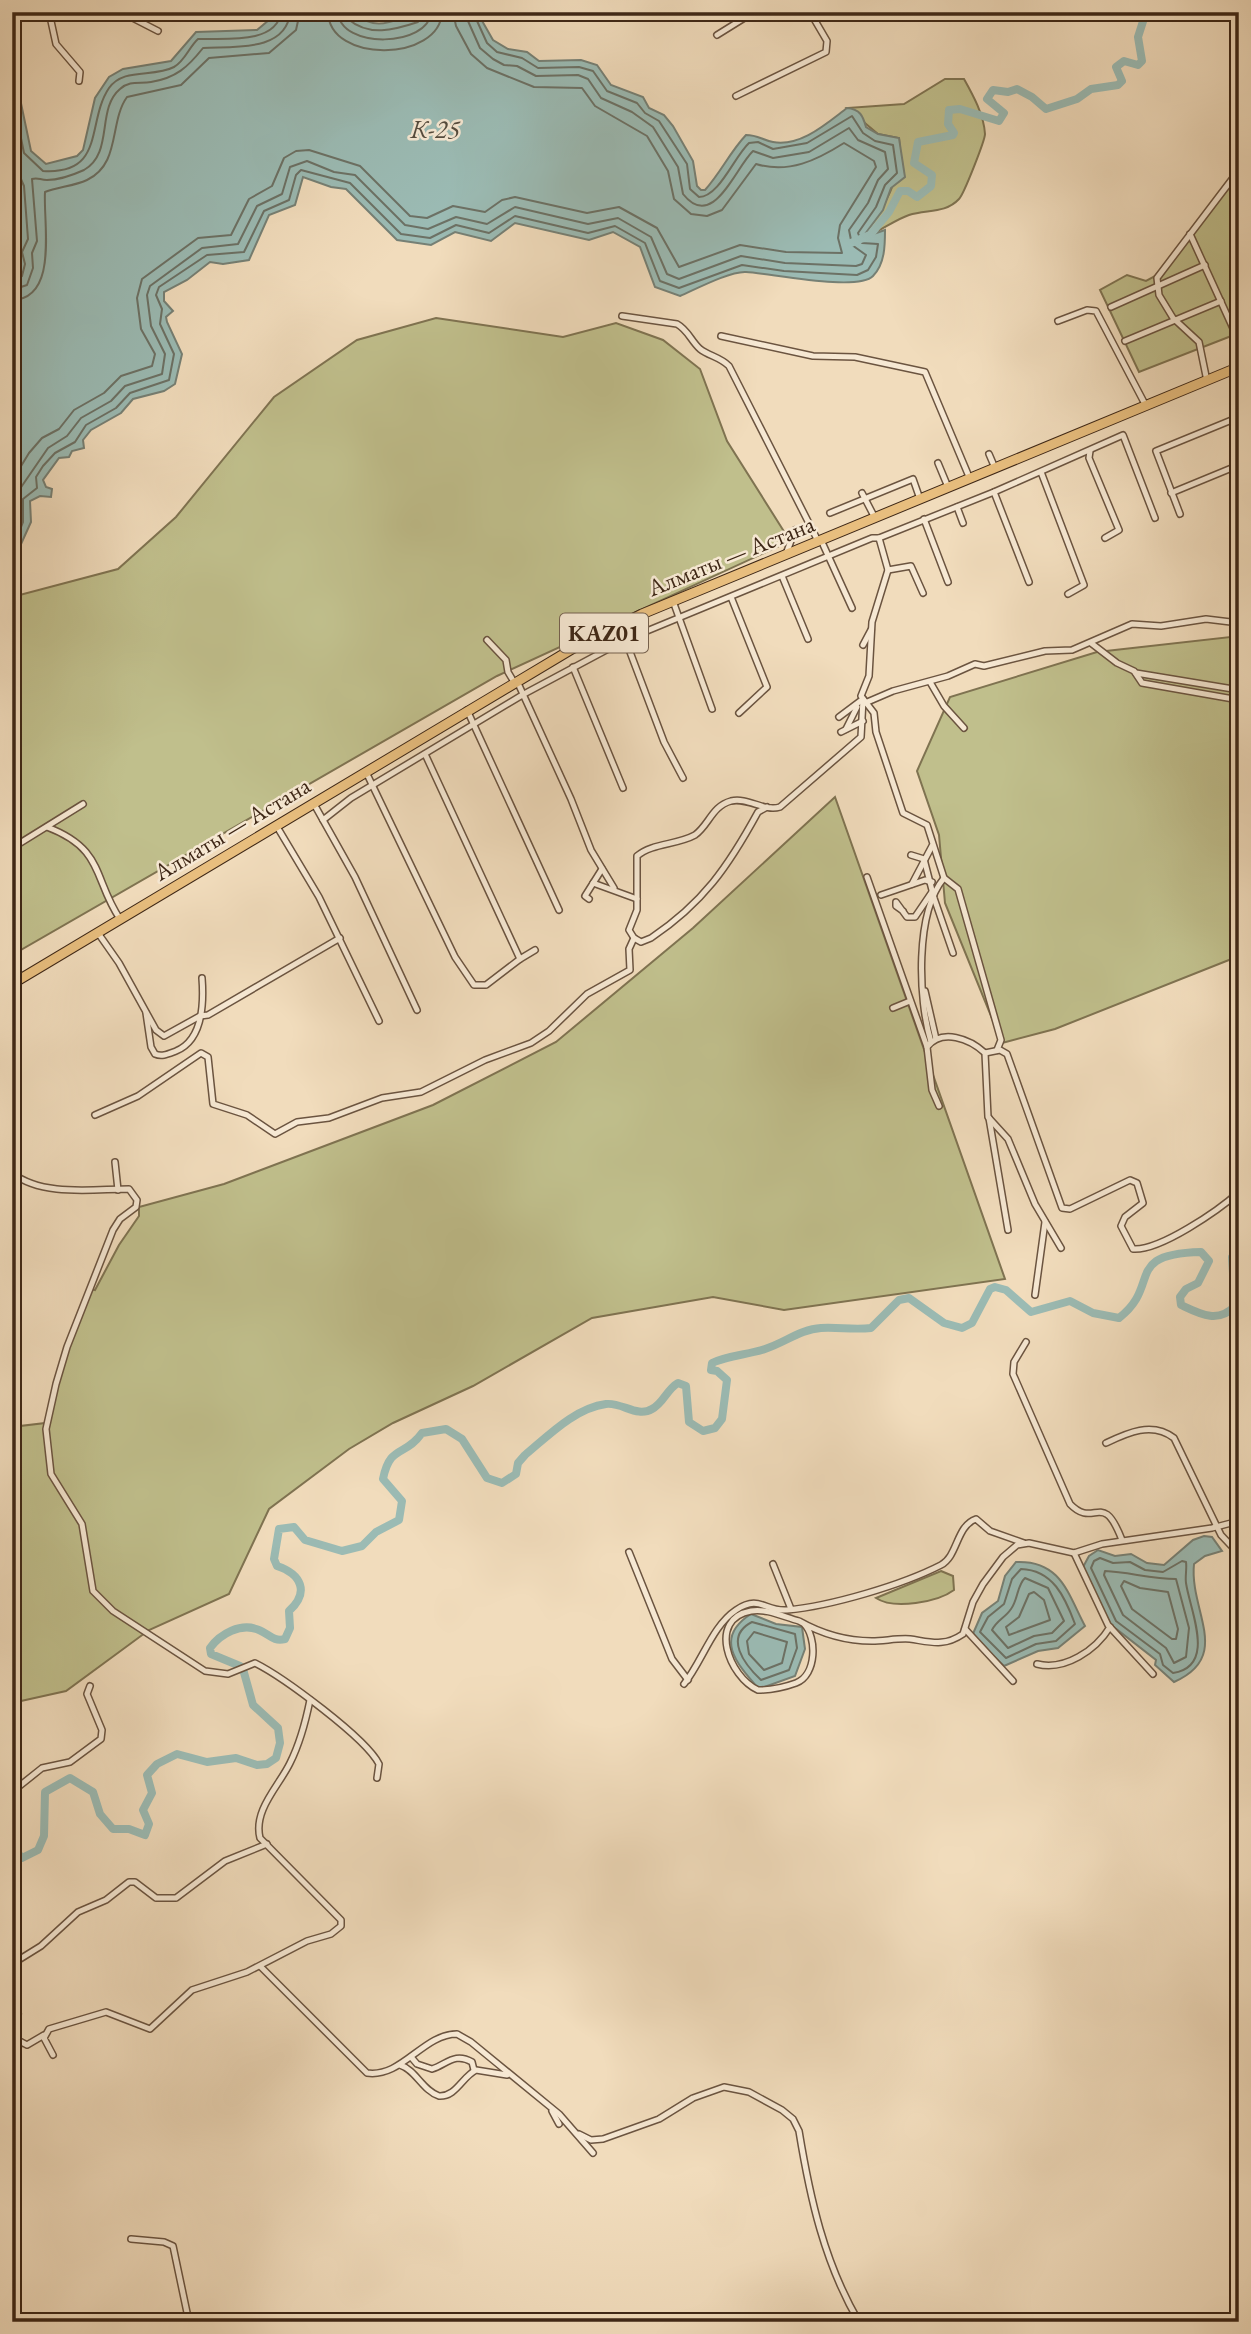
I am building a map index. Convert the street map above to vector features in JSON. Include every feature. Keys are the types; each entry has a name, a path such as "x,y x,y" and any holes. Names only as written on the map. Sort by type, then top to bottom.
{"highway":[{"name":"Алматы — Астана","path":"12,984 467,710 613,628 1239,367"}],"street":[{"path":"49,12 56,44 80,72 79,81"},
{"path":"121,12 158,31"},
{"path":"718,35 754,12"},
{"path":"736,96 826,52 827,41 810,12"},
{"path":"1207,380 1199,342 1175,321 1157,287 1160,269 1179,252 1239,170"},
{"path":"1190,234 1237,338"},
{"path":"1111,307 1205,265"},
{"path":"1125,341 1221,301"},
{"path":"1058,321 1087,310 1096,311 1146,406"},
{"path":"622,316 677,324 684,328 702,351 718,356 729,366 829,557 852,608"},
{"path":"721,336 813,356 855,357 925,372 970,479"},
{"path":"1180,514 1156,452 1239,417"},
{"path":"323,820 355,796 424,757 524,694 625,640 994,492 1123,435 1155,519"},
{"path":"1090,451 1089,458 1119,530 1105,538"},
{"path":"989,454 995,468"},
{"path":"938,463 948,487"},
{"path":"1171,493 1239,465"},
{"path":"1041,472 1084,584 1068,594"},
{"path":"830,513 863,496 913,479 920,499"},
{"path":"994,492 1030,582"},
{"path":"767,807 758,812 726,869 711,887 651,938 641,942 634,938 629,927 638,899 635,863 640,853 694,835 716,808 729,802 744,800 767,807 779,807 861,737 861,694 869,677 872,630 888,570 863,496"},
{"path":"957,507 964,523"},
{"path":"924,519 948,582"},
{"path":"786,554 795,530"},
{"path":"888,570 911,566 923,593"},
{"path":"782,576 808,639"},
{"path":"731,597 767,687 738,713"},
{"path":"673,601 712,709"},
{"path":"839,717 862,702 930,682 975,664 985,666 1022,656 1072,650 1132,624 1161,626 1206,618 1239,623"},
{"path":"613,628 625,640 664,741 683,779"},
{"path":"863,645 872,630"},
{"path":"487,640 506,660 508,672 524,694 602,869 614,888"},
{"path":"1091,643 1136,673 1239,690"},
{"path":"573,667 623,788"},
{"path":"1136,673 1142,684 1239,700"},
{"path":"930,682 944,706 964,728"},
{"path":"862,702 843,730 863,721"},
{"path":"862,702 874,713 876,732 904,813 925,822 944,878 956,885 1002,1040 997,1050"},
{"path":"467,710 559,910"},
{"path":"410,745 424,757 520,959"},
{"path":"370,769 382,780"},
{"path":"370,769 451,950 470,982 480,987 486,985 535,950"},
{"path":"346,783 355,796"},
{"path":"314,803 355,877 417,1010"},
{"path":"12,848 83,804"},
{"path":"276,825 308,877 379,1021"},
{"path":"47,827 87,853 100,872 112,907 120,919"},
{"path":"912,884 932,846"},
{"path":"911,855 924,859"},
{"path":"924,859 953,953"},
{"path":"589,900 585,896 602,869"},
{"path":"867,877 910,1001 931,1043"},
{"path":"939,1106 932,1090 931,1043 924,1015 921,953 933,895 938,883 944,878"},
{"path":"881,895 912,884 931,881 938,883"},
{"path":"593,883 614,888 638,899"},
{"path":"903,911 907,917 915,917 933,895"},
{"path":"98,933 119,963 157,1032 164,1036 200,1016 208,1015 340,938"},
{"path":"95,1115 138,1096 194,1055 204,1053 208,1057 213,1104 247,1115 277,1133 297,1122 329,1118 382,1098 421,1092 485,1059 531,1043 549,1031 587,994 630,970 629,949 634,938"},
{"path":"146,1013 152,1051 158,1056 170,1054 193,1040 200,1016 202,978"},
{"path":"923,987 936,1031 931,1043"},
{"path":"893,1008 910,1001"},
{"path":"936,1031 944,1036 956,1037 985,1053 997,1050 1007,1054 1064,1209 1135,1181 1143,1203 1125,1217 1121,1226 1130,1246 1136,1250 1182,1231 1239,1192"},
{"path":"931,1043 944,1036"},
{"path":"985,1053 989,1118 1008,1230"},
{"path":"170,1054 176,1068"},
{"path":"989,1118 1008,1139 1061,1248"},
{"path":"115,1162 118,1190"},
{"path":"12,1173 26,1182 61,1188 129,1189 135,1194 136,1208 120,1219 113,1230 67,1347 46,1429 51,1474 82,1524 93,1591 113,1611 205,1671 222,1675 251,1663 292,1684 370,1750 379,1764 377,1778"},
{"path":"1035,1295 1045,1219"},
{"path":"1026,1342 1014,1362 1013,1374 1070,1504 1083,1513 1104,1512 1110,1515 1122,1540"},
{"path":"1106,1444 1138,1429 1170,1434 1178,1443 1217,1526 1239,1554"},
{"path":"629,1553 672,1659 686,1682 724,1622 736,1610 752,1602 779,1610 791,1609 865,1593 942,1564 972,1520 978,1520 990,1531 1024,1542 1074,1553 1122,1540 1239,1521"},
{"path":"820,1634 813,1646 811,1662 800,1680 768,1689 752,1688 729,1660 726,1638 731,1625 744,1613 759,1610 804,1624 820,1634 861,1641 910,1639 930,1645 959,1636 965,1629 973,1602 983,1584 1003,1557 1024,1542"},
{"path":"1074,1553 1110,1627 1153,1674"},
{"path":"773,1564 791,1609"},
{"path":"804,1624 813,1646"},
{"path":"1037,1664 1062,1665 1072,1661 1090,1648 1110,1627"},
{"path":"965,1629 1013,1681"},
{"path":"12,1792 42,1768 69,1762 101,1740 102,1730 87,1694 90,1686"},
{"path":"12,2037 20,2044 27,2045 53,2027 103,2012 150,2029 192,1990 260,1966 341,1926 341,1920 260,1838 260,1818 294,1755 310,1700"},
{"path":"12,1964 41,1946 78,1912 114,1896 129,1882 135,1882 156,1898 176,1898 225,1861 267,1844"},
{"path":"260,1966 362,2069 373,2074 400,2065 446,2036 457,2034 480,2049 551,2108 579,2134 593,2153"},
{"path":"12,2023 18,2014"},
{"path":"44,2035 53,2055"},
{"path":"12,2052 20,2044"},
{"path":"411,2057 417,2064 432,2069 450,2059 464,2058 472,2062 474,2070"},
{"path":"400,2065 407,2067 432,2093 442,2096 452,2093 474,2070"},
{"path":"474,2070 510,2076"},
{"path":"579,2134 592,2140 603,2138 659,2119 693,2098 724,2087 749,2092 782,2110 793,2119 799,2131 818,2228 845,2299 859,2322"},
{"path":"551,2108 559,2124"},
{"path":"131,2239 172,2244 189,2322"}],"shaded area":[{"path":"945,79 964,79 983,120 985,134 982,146 962,195 948,207 909,215 861,239 884,204 895,179 900,152 899,138 878,134 847,108 904,104"},
{"path":"1239,173 1239,333 1139,372 1100,290 1127,275 1146,281 1159,274"},
{"path":"436,318 563,337 616,323 663,340 700,369 727,441 790,541 497,676 12,955 12,597 118,569 176,517 274,397 357,340"},
{"path":"1239,636 1239,956 1055,1029 1002,1043 945,903 939,835 917,771 950,697 1097,652"},
{"path":"835,797 1005,1279 784,1310 713,1297 592,1318 473,1386 393,1423 349,1449 269,1509 229,1594 149,1630 66,1691 12,1703 12,1427 45,1423 65,1354 90,1289 95,1290 119,1245 139,1216 139,1207 224,1184 433,1105 556,1042 693,928"},
{"path":"941,1571 953,1576 954,1590 938,1598 894,1604 876,1598"}],"water":[{"name":"К-25","path":"429,11 477,12 493,40 508,49 527,52 539,61 581,60 597,65 611,85 643,97 649,108 664,115 693,161 697,186 701,190 705,190 711,183 746,135 773,142 794,141 822,127 847,108 855,110 862,116 866,127 878,134 899,138 905,177 891,188 883,210 862,238 885,230 880,266 873,276 850,282 739,272 680,296 655,287 640,247 613,232 589,240 515,223 491,241 455,232 431,245 397,240 346,189 331,187 303,177 295,205 269,215 249,260 223,264 210,262 187,280 164,292 164,301 173,311 166,317 167,322 182,354 175,384 164,391 133,399 121,413 91,430 83,440 84,448 72,451 69,457 59,458 43,480 46,487 52,489 51,497 40,496 30,501 31,522 12,564 12,281 18,264 14,254 21,240 17,187 12,175 12,46 21,39 15,52 14,70 31,151 46,164 77,156 83,150 95,98 109,77 123,69 171,61 196,32 257,30 275,15 350,12 361,19 378,24"},
{"path":"1204,1536 1212,1537 1222,1551 1205,1556 1194,1564 1194,1581 1205,1646 1201,1659 1192,1671 1174,1682 1155,1665 1156,1660 1110,1624 1083,1567 1089,1556 1098,1550 1115,1556 1131,1554 1147,1563 1164,1565 1193,1540"},
{"path":"1016,1562 1031,1563 1053,1573 1068,1591 1085,1626 1058,1648 1038,1651 1004,1666 972,1636 982,1613 998,1601 1005,1576"},
{"path":"751,1614 776,1624 802,1627 805,1649 795,1676 759,1689 743,1670 731,1642 733,1632"}],"waterway":[{"path":"851,243 870,235 889,212 900,191 908,191 917,197 931,186 932,175 914,163 918,142 953,135 948,124 949,110 960,109 999,121 1004,113 987,99 993,90 1008,92 1017,89 1046,109 1077,99 1091,89 1118,85 1122,81 1116,67 1124,61 1138,65 1142,61 1138,37 1146,12"},
{"path":"240,1666 211,1654 210,1648 225,1634 245,1627 259,1630 274,1639 285,1639 290,1628 289,1611 301,1591 297,1579 277,1566 274,1559 279,1529 294,1527 305,1540 342,1551 362,1546 376,1532 399,1520 402,1501 383,1479 394,1455 422,1433 446,1429 462,1439 487,1478 502,1483 516,1474 518,1463 525,1455 573,1417 606,1404 646,1411 656,1407 678,1383 686,1386 689,1422 703,1431 715,1428 722,1419 727,1380 717,1371 711,1370 712,1363 765,1349 814,1329 871,1328 899,1300 909,1298 944,1323 962,1328 972,1323 990,1289 995,1287 1006,1290 1031,1312 1070,1301 1093,1313 1119,1318 1132,1306 1152,1265 1177,1254 1201,1252 1209,1261 1198,1283 1186,1289 1180,1297 1181,1305 1209,1316 1222,1315 1235,1306 1232,1257 1239,1251"},
{"path":"12,1847 22,1858 38,1850 44,1836 45,1792 70,1778 93,1792 100,1814 113,1829 129,1829 145,1835 149,1824 143,1810 152,1793 147,1775 157,1764 177,1754 207,1762 236,1758 257,1765 267,1764 276,1758 280,1743 278,1728 253,1705 243,1669"}]}
